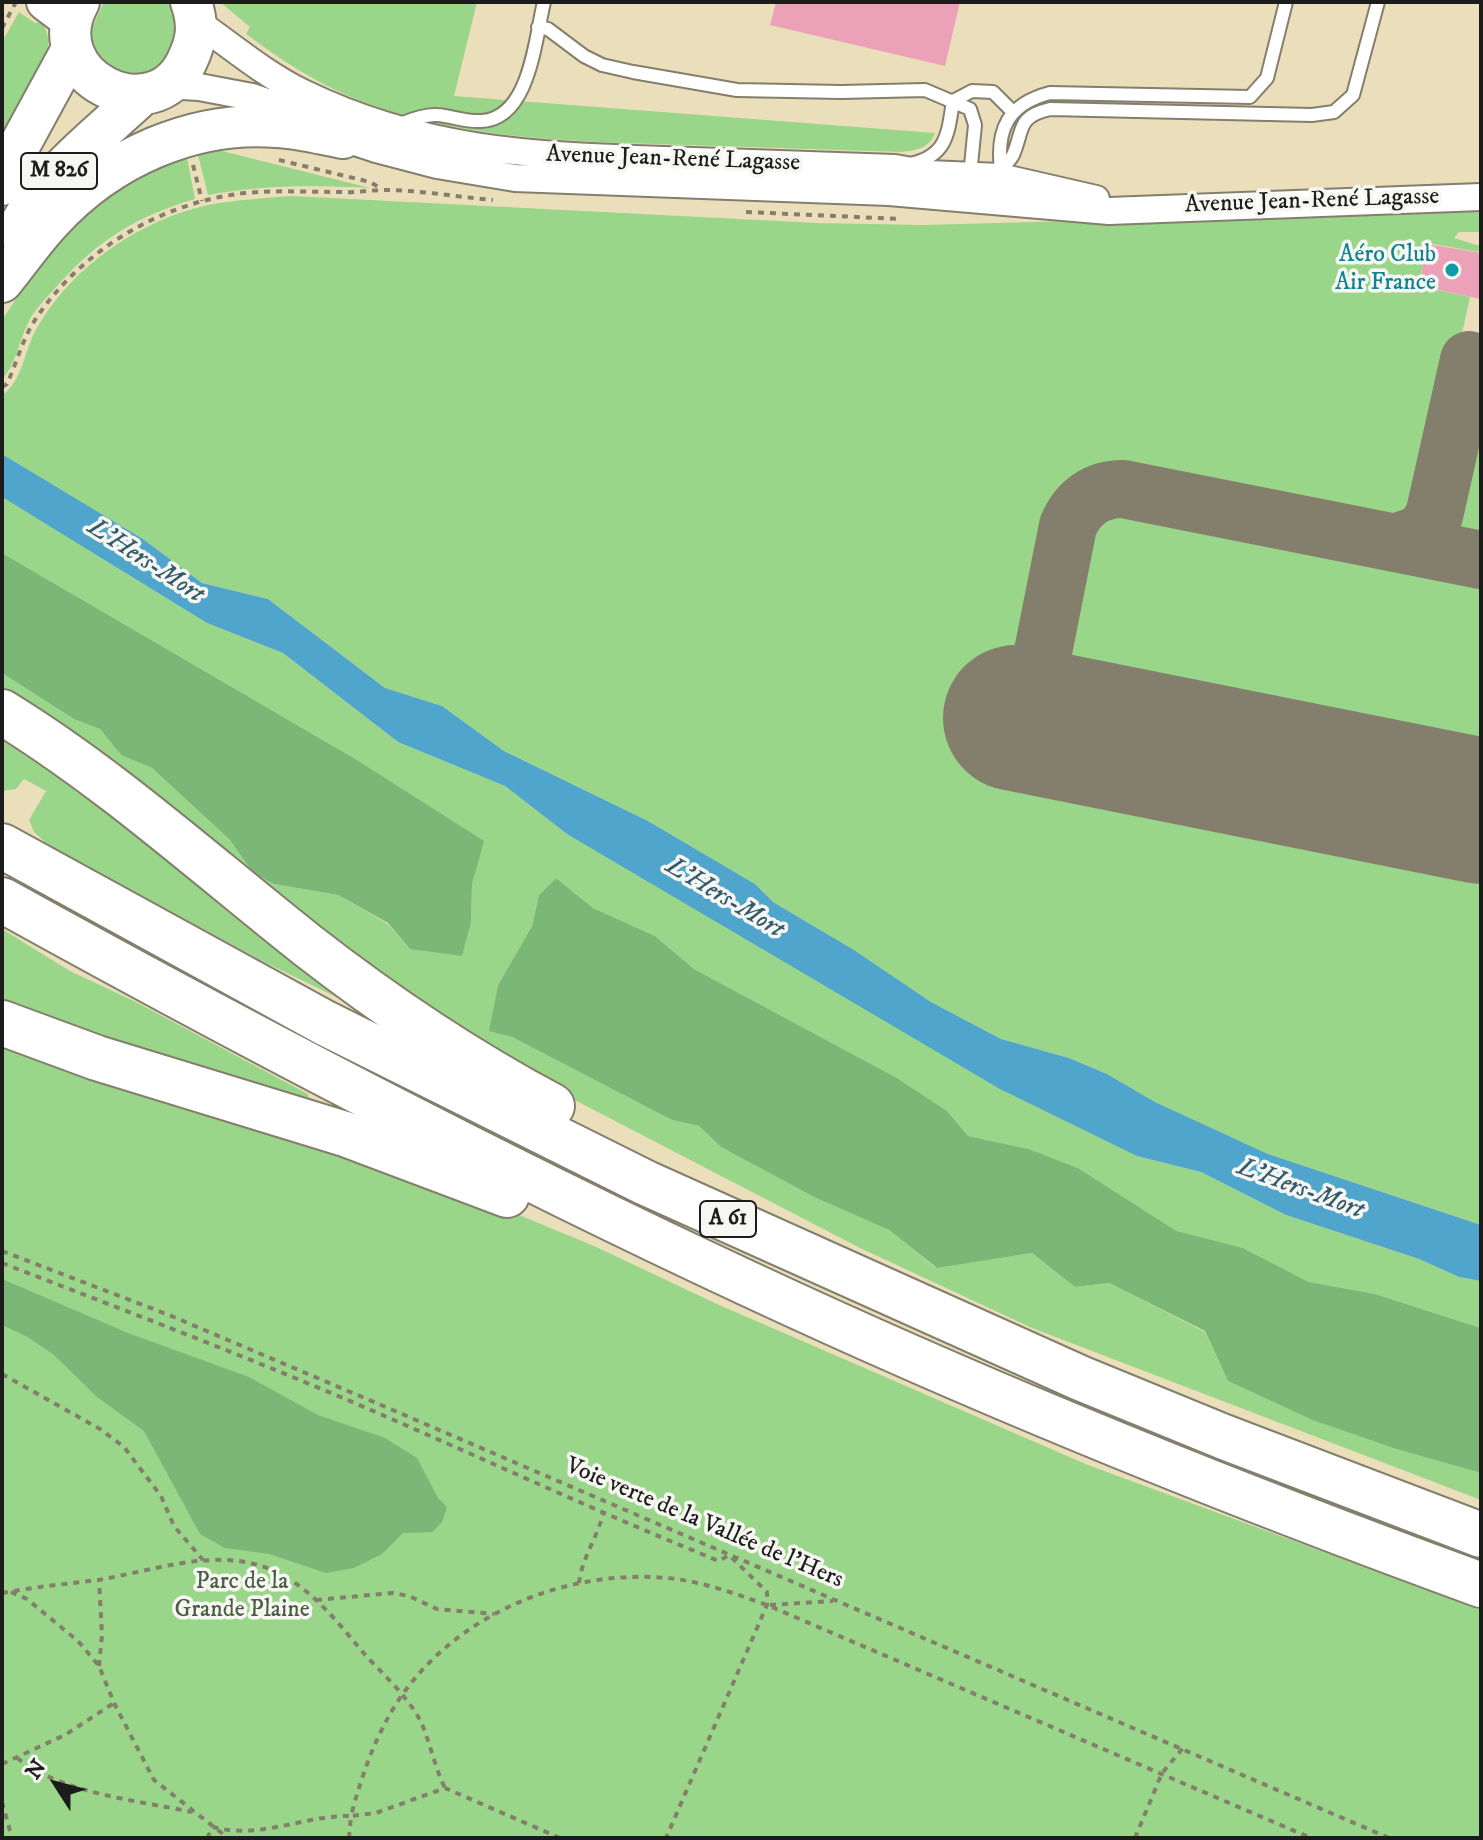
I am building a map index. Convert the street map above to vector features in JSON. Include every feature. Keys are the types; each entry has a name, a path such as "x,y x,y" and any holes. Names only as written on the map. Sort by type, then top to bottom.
{"highway":[{"path":"2,712 39,734 86,769 309,946 410,1019 516,1087 656,1160 671,1194"},
{"name":"A 61","path":"2,846 325,1023 671,1194 1080,1378 1224,1437 1481,1535"},
{"name":"A 61","path":"2,900 302,1062 557,1192 791,1304 1256,1501 1481,1585"},
{"path":"2,1023 97,1058 358,1138 495,1190 582,1229 791,1304"}],"main road":[{"path":"44,12 86,73 121,94 155,90 184,67 204,22"},
{"name":"M 826","path":"2,185 16,152 44,12"},
{"name":"M 826","path":"2,267 19,226 51,181 69,161 155,90"},
{"path":"2,282 73,199 113,170 150,149 180,137 249,126 279,127 343,138"}],"street":[{"name":"Avenue Jean-René Lagasse","path":"204,22 284,83 338,109 390,127 451,142 539,155 895,168 928,174 970,175 1083,210 1481,197"},
{"name":"Avenue Jean-René Lagasse","path":"155,90 199,87 252,97 297,113 343,138 425,162 515,178 889,192 999,183"}],"lane":[{"path":"390,127 435,114 483,122 512,107 523,90 544,2"},
{"path":"999,183 1003,129 1012,111 1032,98 1050,93 1250,97 1267,78 1286,2"},
{"path":"999,183 1012,156 1019,130 1029,118 1050,109 1312,115 1334,112 1353,95 1378,2"},
{"path":"538,27 548,29 584,56 602,65 737,90 925,90 970,109 975,125 970,175"},
{"path":"953,101 972,91 993,92 1012,111"},
{"path":"895,168 924,161 942,147 948,136 953,101"}],"path":[{"path":"2,28 44,12"},
{"path":"270,157 370,182 384,190"},
{"path":"192,160 202,201"},
{"path":"2,387 7,384 36,319 54,295 93,256 113,241 164,214 202,201 243,194 384,190 493,200"},
{"path":"744,212 912,219"},
{"name":"Voie verte de la Vallée de l'Hers","path":"2,1251 169,1315 1389,1838"},
{"path":"2,1263 356,1404 550,1487 603,1514 719,1561 729,1555 767,1592 767,1605 666,1838"},
{"path":"2,1374 100,1429 124,1447 161,1496 174,1526 203,1560"},
{"path":"579,1584 581,1568 598,1536 603,1514"},
{"path":"5,1592 203,1560 247,1562 272,1570 316,1600 419,1718 433,1764 445,1788 560,1838"},
{"path":"349,1838 351,1816 368,1758 401,1696 449,1647 496,1614 547,1591 616,1578 670,1578 731,1592 767,1605 1311,1838"},
{"path":"99,1579 102,1635 99,1666"},
{"path":"5,1592 27,1599 78,1641 99,1666 114,1703 154,1780 228,1838"},
{"path":"316,1600 392,1593 409,1596 437,1609 496,1614"},
{"path":"767,1605 837,1601"},
{"path":"2,1764 65,1735 114,1703"},
{"path":"1135,1838 1162,1773 1183,1748"},
{"path":"17,1758 30,1768 79,1788 194,1813"},
{"path":"213,1827 227,1832 254,1834 336,1815 376,1813 445,1788"},
{"path":"2,1802 12,1838"},
{"path":"207,1838 213,1827"}],"green space":[{"path":"104,2 167,2 174,8 183,25 161,73 125,77 96,58 89,34"},
{"path":"220,2 477,2 454,96 935,133 926,146 901,152 562,140 476,131 394,113 327,86 246,34 250,27"},
{"path":"19,12 35,23 43,22 49,40 46,61 2,135 2,42"},
{"path":"185,147 195,199 137,222 103,243 72,270 26,326 11,366 2,380 2,320 67,221"},
{"path":"210,148 370,188 288,187 208,195 197,151"},
{"path":"292,196 817,223 923,225 1480,212 1481,232 1459,232 1454,238 1480,246 1478,252 1428,243 1418,286 1470,297 1421,518 1411,525 1396,528 1130,475 1103,476 1084,484 1068,498 1053,520 1004,761 1481,857 1481,1225 1268,1154 1155,1102 1107,1074 1069,1058 1001,1039 931,1002 854,950 773,902 755,884 648,821 504,751 442,706 385,688 268,599 202,583 143,539 2,454 2,395 15,382 38,326 53,304 89,265 134,234 183,212 218,203"},
{"path":"1481,366 1481,547 1458,539 1451,531 1448,518"},
{"path":"2,497 207,623 283,653 398,742 505,786 567,834 1138,1156 1201,1172 1286,1215 1419,1259 1459,1277 1481,1281 1481,1328 1375,1294 1309,1282 1243,1248 1176,1232 1078,1168 1029,1149 968,1136 947,1111 897,1078 694,969 655,936 593,908 556,878 539,895 532,926 498,985 490,1031 512,1037 672,1120 699,1126 721,1147 814,1197 889,1230 936,1268 1032,1253 1075,1287 1109,1283 1205,1332 1228,1381 1312,1420 1396,1449 1481,1473 1481,1500 1032,1328 860,1248 538,1081 479,1047 2,695 2,673 74,719 100,729 121,755 152,768 230,840 253,873 274,884 338,895 388,924 410,949 471,922 472,884 483,841 357,760 2,553"},
{"path":"1139,506 1481,575 1481,762 1097,685 1066,658 1063,637 1080,537 1086,520 1100,508"},
{"path":"2,553 357,760 484,841 472,884 471,922 462,956 410,949 388,923 338,895 274,884 253,873 230,840 152,768 121,755 100,729 74,719 2,673"},
{"path":"2,733 18,742 355,1006 262,961 48,845 34,832 29,820 46,791 24,779 16,789 2,791"},
{"path":"556,878 593,908 655,936 694,969 897,1078 947,1111 968,1136 1029,1149 1078,1168 1176,1231 1243,1248 1309,1282 1375,1294 1481,1328 1481,1473 1396,1449 1312,1420 1228,1381 1205,1331 1109,1283 1075,1287 1032,1253 937,1268 889,1230 814,1197 721,1147 699,1126 672,1120 512,1037 489,1031 498,985 532,926 539,895"},
{"path":"2,929 70,971 134,1001 308,1094 309,1101 2,1010"},
{"name":"Parc de la Grande Plaine","path":"2,1040 381,1158 594,1246 717,1304 1088,1465 1481,1610 1481,1838 2,1838"},
{"path":"2,1279 128,1333 249,1377 318,1415 385,1438 417,1458 438,1498 447,1507 442,1522 432,1532 403,1533 382,1554 354,1568 326,1573 269,1554 225,1548 200,1534 144,1431 97,1397 54,1355 28,1337 2,1325"}],"water":[{"name":"L'Hers-Mort","path":"2,454 143,539 202,583 268,599 385,688 442,706 504,751 648,821 755,884 773,902 854,950 931,1002 1001,1039 1069,1058 1107,1074 1155,1102 1268,1154 1481,1225 1481,1281 1459,1277 1419,1259 1286,1215 1201,1172 1137,1156 1000,1089 567,834 505,786 398,742 283,653 207,623 2,497"}],"building":[{"path":"776,2 960,2 945,66 770,25"},
{"name":"Aéro Club Air France","path":"1427,244 1481,253 1481,299 1419,286"}],"taxiway":[{"path":"1396,543 1423,533 1434,516 1469,360"},
{"path":"1080,730 1049,708 1041,693 1039,672 1068,526 1077,510 1097,494 1123,489 1481,560"}],"runway":[{"path":"1016,718 1481,811"}],"place":[{"name":"Aéro Club Air France","path":"1452,270"}]}
